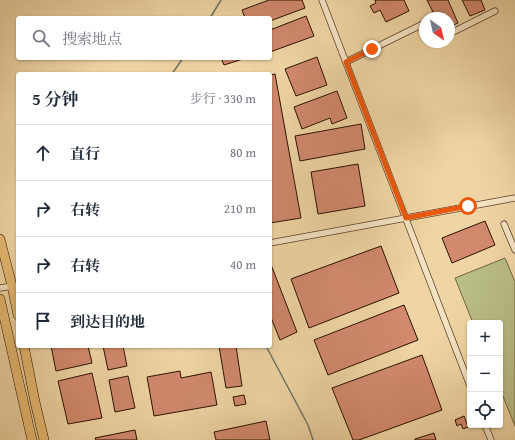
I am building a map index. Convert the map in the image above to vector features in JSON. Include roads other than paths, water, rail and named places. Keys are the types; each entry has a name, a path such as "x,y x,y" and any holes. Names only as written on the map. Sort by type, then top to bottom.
{"main road":[{"path":"0,239 15,286"},
{"path":"0,299 32,440"},
{"path":"24,348 44,440"}],"street":[{"path":"322,0 467,378"},
{"path":"455,31 495,11"},
{"path":"346,62 419,26"},
{"path":"272,243 515,198"},
{"path":"504,224 515,250"},
{"path":"0,288 15,286"},
{"path":"486,428 491,440"}],"waterway":[{"path":"211,16 221,0"},
{"path":"173,72 182,60"},
{"path":"267,348 308,425 313,440"}]}
